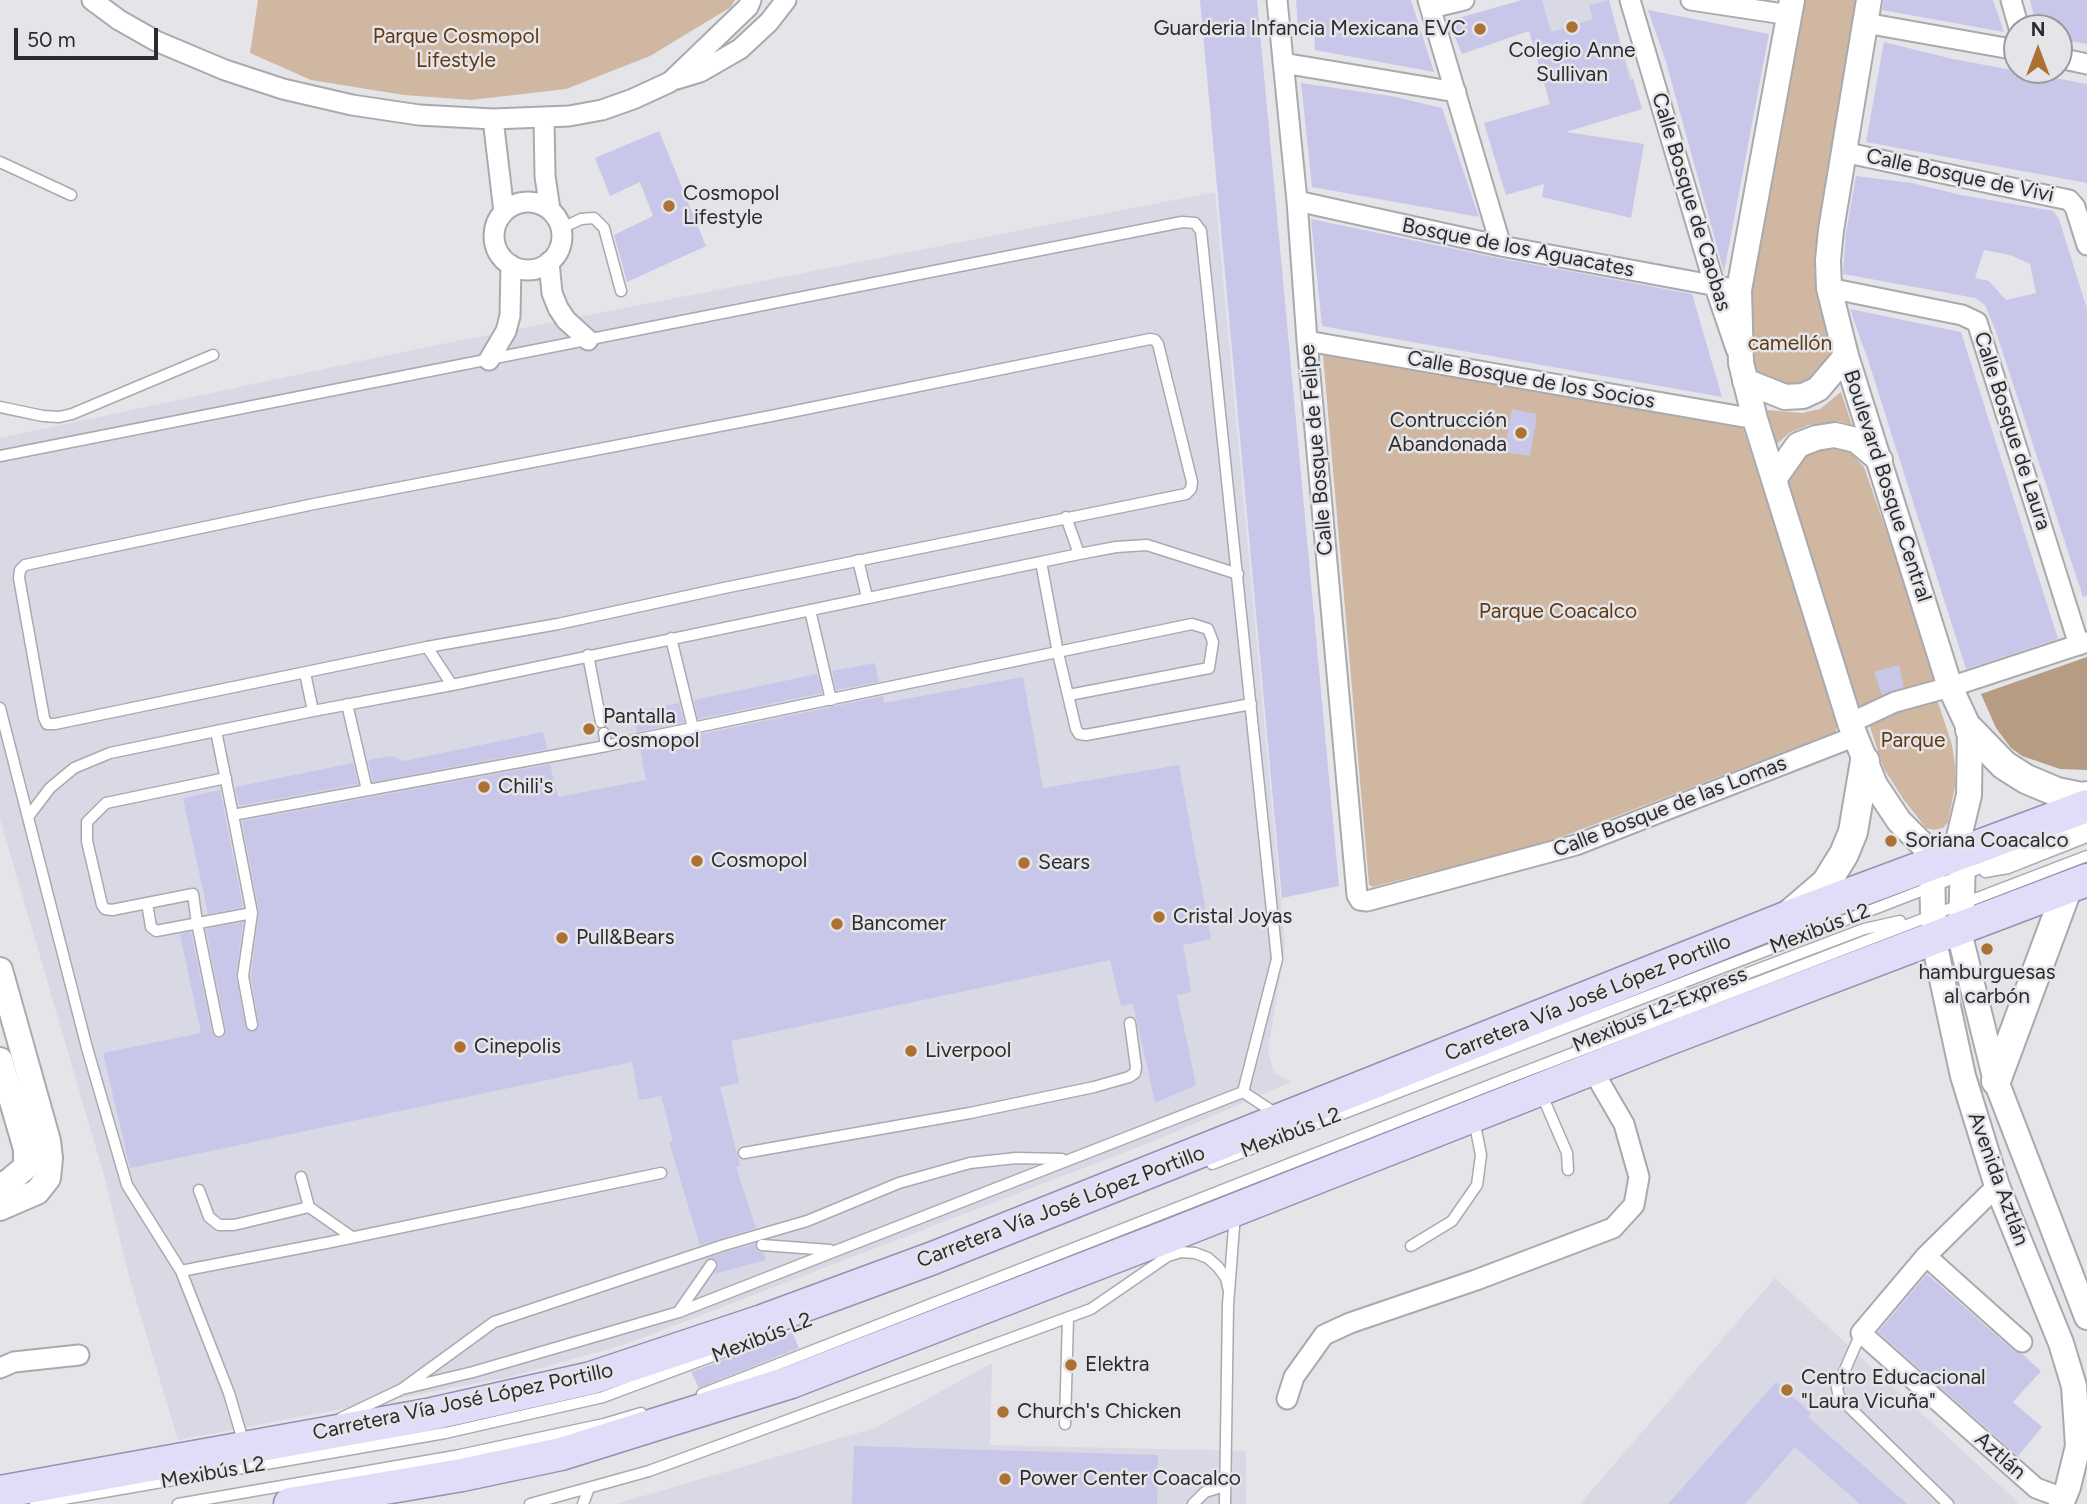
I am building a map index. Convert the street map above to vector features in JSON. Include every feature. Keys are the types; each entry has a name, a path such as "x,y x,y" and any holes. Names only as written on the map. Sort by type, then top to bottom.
{"main road":[{"path":"1969,730 2004,765 2026,779 2057,792 2087,796"},
{"path":"1783,919 1826,883 1844,854 1853,832 1857,740"},
{"name":"Carretera Vía José López Portillo","path":"0,1492 427,1415 591,1378 761,1321 933,1258 1783,919 1931,866 1962,864 2087,806"},
{"path":"290,1504 370,1498 561,1454 791,1382 1592,1069 1948,920 2078,883"},
{"path":"1996,1081 2078,883"}],"street":[{"path":"92,0 119,20 156,41 225,70 283,89 352,105 419,115 493,119 544,118 602,110 701,72 740,49 769,22 786,0"},
{"path":"670,82 748,7 751,0"},
{"name":"Calle Bosque de Felipe","path":"1277,0 1357,895 1360,900"},
{"path":"1464,0 1430,4 1501,246"},
{"name":"Calle Bosque de Caobas","path":"1630,0 1727,288"},
{"path":"1691,0 1791,7 1727,288 1755,419 1857,740 1875,785 1931,866"},
{"path":"1867,12 2003,46"},
{"name":"Boulevard Bosque Central","path":"1867,12 1828,260 1829,288 1846,356 1950,687 1969,730 1969,795 1959,837 1962,864 1948,920"},
{"path":"1283,63 1456,92"},
{"path":"544,118 545,176 550,209 562,228 559,250 549,262 534,269 522,269 502,258 494,238 495,226 504,212 518,203 529,201 550,209"},
{"path":"493,119 504,212"},
{"name":"Calle Bosque de Vivi","path":"1843,152 2069,200 2076,207 2087,245"},
{"name":"Bosque de los Aguacates","path":"1297,201 1501,246 1727,288"},
{"path":"549,262 552,293 558,308 566,320 588,340"},
{"path":"489,360 506,331 510,316 511,265"},
{"name":"Calle Bosque de Laura","path":"1829,288 1962,315 1977,322 2083,644"},
{"name":"Calle Bosque de los Socios","path":"1307,341 1755,419"},
{"path":"1743,372 1785,397 1802,396 1818,389 1846,356"},
{"path":"1773,479 1798,445 1816,438 1835,435 1856,440 1880,460"},
{"name":"Calle Bosque de las Lomas","path":"1360,900 1367,901 1576,845 1857,740 1895,702 2083,644"},
{"name":"Avenida Aztlán","path":"1931,866 1948,920 1967,1091 1997,1186 2061,1343 2074,1386 2078,1446 2062,1501"},
{"name":"Avenida Aztlán","path":"1948,920 1961,940 1996,1081 2087,1317"},
{"path":"0,970 48,1142 50,1158 48,1178 37,1192 0,1208"},
{"path":"0,1060 26,1149 26,1167 0,1185"},
{"path":"1287,1399 1294,1377 1324,1335 1350,1323 1476,1280 1613,1228 1634,1205 1639,1177 1624,1124 1592,1069"},
{"path":"1967,1091 1996,1081"},
{"path":"1861,1334 1926,1256 1997,1186"},
{"path":"1926,1256 2022,1342"},
{"name":"Aztlán","path":"1861,1334 2036,1488 2062,1501"},
{"path":"0,1368 14,1362 79,1355"}],"lane":[{"path":"0,162 71,195"},
{"path":"562,228 581,219 594,218 604,228 621,291"},
{"path":"0,456 1169,224 1195,223 1201,231 1277,959 1243,1092"},
{"path":"1155,340 1189,470 1191,489 1186,494 1066,517 558,624 427,647 47,724 19,578 20,570 25,565 314,505 758,419 1118,344 1155,340"},
{"path":"0,407 43,416 72,414 213,355"},
{"path":"1066,517 1079,554"},
{"path":"28,817 50,788 74,768 110,753 452,685 1079,554 1147,545 1238,574"},
{"path":"858,560 867,597"},
{"path":"1041,562 1058,653 1079,734 1086,735 1251,704"},
{"path":"810,610 831,700"},
{"path":"233,815 606,746 1192,625 1208,629 1213,642 1209,668 1069,695"},
{"path":"671,638 693,728"},
{"path":"427,647 452,685"},
{"path":"588,655 601,722"},
{"path":"306,673 313,711"},
{"path":"347,704 367,790"},
{"path":"0,708 87,1048 127,1185 181,1271 229,1392 245,1447"},
{"path":"216,731 252,912 243,976 252,1025"},
{"path":"604,733 606,746"},
{"path":"219,1031 193,894 112,910 105,909 87,841 87,822 107,803 226,778"},
{"path":"1962,864 2087,827"},
{"path":"1962,864 2008,868 2087,837"},
{"name":"Mexibús L2","path":"687,1399 1511,1077 1948,920 2087,856"},
{"name":"Mexibús L2","path":"1199,1169 1931,866"},
{"path":"148,903 153,930 252,912"},
{"path":"744,1153 970,1113 1129,1077 1135,1073 1136,1067 1130,1023"},
{"path":"1540,1089 1567,1153 1568,1170"},
{"path":"1243,1092 1284,1120"},
{"path":"402,1389 473,1372 679,1312 1243,1092"},
{"path":"1411,1246 1452,1221 1477,1185 1482,1155 1473,1116"},
{"path":"299,1438 402,1389 494,1322 723,1245 807,1221 899,1182 970,1163 1016,1158 1069,1159"},
{"path":"181,1271 661,1173"},
{"path":"301,1177 309,1207 352,1237"},
{"path":"199,1190 209,1217 219,1224 234,1224 309,1207"},
{"path":"1225,1504 1229,1292 1236,1210"},
{"path":"1157,1264 1171,1235"},
{"path":"762,1245 834,1251"},
{"path":"530,1504 649,1471 1068,1318 1091,1309 1168,1256 1181,1252 1195,1253 1219,1266 1226,1278 1229,1292"},
{"path":"679,1312 711,1265"},
{"path":"1065,1424 1068,1318"},
{"name":"Mexibús L2","path":"35,1504 445,1433 603,1397 783,1330"},
{"path":"1861,1334 1837,1388 1839,1397 1948,1504"},
{"name":"Mexibús L2","path":"178,1504 455,1456 604,1424 651,1410"},
{"path":"1193,1504 1205,1492 1225,1486"},
{"path":"583,1504 589,1488"}],"shaded area":[{"name":"Colegio Anne Sullivan","path":"1520,0 1609,0 1623,54 1633,79 1624,75 1549,99"},
{"path":"1215,192 1285,946 1268,1051 1274,1073 1291,1082 1154,1141 626,1344 509,1377 178,1440 0,819 0,438 432,346"},
{"path":"2087,657 2087,770 2060,769 2022,756 2011,748 1996,728 1981,694"},
{"name":"Centro Educacional \"Laura Vicuña\"","path":"1775,1278 2018,1502 1580,1504"},
{"path":"992,1363 990,1445 1246,1451 1246,1504 616,1504 875,1428"}],"green space":[{"name":"Parque Cosmopol Lifestyle","path":"258,0 735,0 731,7 650,56 566,89 471,100 404,95 311,80 250,53"},
{"name":"camellón","path":"1798,0 1859,0 1814,271 1834,347 1830,365 1800,389 1763,380 1750,365 1748,291"},
{"name":"Parque Coacalco","path":"1323,355 1743,428 1837,723 1836,732 1546,843 1372,887 1369,884"},
{"name":"camellón","path":"1841,392 1852,425 1839,421 1809,425 1789,433 1777,444 1767,410 1802,413 1820,409"},
{"path":"1821,445 1841,447 1864,467 1939,682 1858,706 1788,486 1791,468 1803,453"},
{"name":"Parque","path":"1936,696 1952,745 1955,786 1948,822 1943,828 1934,830 1926,828 1884,769 1868,721"}],"building":[{"path":"1200,0 1257,0 1339,886 1282,898"},
{"path":"1296,0 1411,0 1434,72 1315,50 1314,27 1298,29"},
{"path":"1522,0 1542,0 1551,32 1593,19 1589,5 1609,0 1630,80 1633,79 1642,109 1566,132 1644,144 1631,218 1542,197 1544,184 1506,195 1484,123 1550,104 1529,31 1462,54 1448,21"},
{"path":"1884,0 1993,0 2003,32 1882,10"},
{"path":"2030,0 2087,0 2087,44 2073,42 2073,14 2034,14"},
{"path":"1648,10 1769,34 1724,272 1666,62"},
{"path":"1884,42 2003,68 2003,84 2073,84 2073,81 2087,84 2087,183 1866,142"},
{"path":"1301,83 1391,96 1442,108 1479,217 1312,187"},
{"name":"Cosmopol Lifestyle","path":"659,131 706,246 627,282 614,235 653,216 640,182 610,196 595,158"},
{"path":"1856,176 1912,183 1961,195 2053,211 2059,219 2087,309 2087,596 2083,597 1985,305 1975,298 1843,274 1846,232","holes":["1984,250 2010,255 2030,264 2036,293 2006,300 1989,281 1975,278"]},
{"path":"1311,219 1498,258 1692,294 1722,397 1322,326"},
{"path":"1850,309 1961,332 2058,639 1966,669"},
{"name":"Contrucción Abandonada","path":"1512,409 1537,414 1530,456 1504,452"},
{"path":"875,663 879,682 836,690 832,671"},
{"path":"1899,665 1904,687 1882,695 1874,672"},
{"path":"817,674 822,693 698,719 694,700"},
{"name":"Cosmopol","path":"1023,677 1043,788 1179,765 1211,939 1183,945 1191,992 1177,995 1196,1085 1155,1103 1133,1004 1121,1006 1110,960 731,1041 739,1083 720,1087 740,1166 736,1167 756,1228 700,1245 669,1142 673,1141 661,1096 639,1100 632,1062 130,1168 103,1053 201,1033 180,934 191,932 212,1032 220,1038 226,1030 206,929 243,922 236,977 246,1029 253,1032 259,1027 251,976 259,912 242,821 550,764 558,797 646,780 640,747 883,696 884,703"},
{"path":"679,703 684,722 637,732 633,712"},
{"path":"543,732 547,749 373,782 368,760 391,756 404,761"},
{"path":"353,763 358,784 239,806 235,787"},
{"path":"220,790 243,907 208,914 183,798"},
{"path":"755,1244 757,1251 764,1253 766,1260 714,1274 717,1261 711,1258 705,1260 726,1252"},
{"path":"1927,1274 2014,1351 2022,1354 2041,1371 2013,1402 2042,1427 2018,1456 1878,1332"},
{"path":"792,1332 799,1348 699,1388 691,1372 777,1340"},
{"path":"1776,1382 1811,1413 1808,1417 1907,1504 1860,1504 1795,1447 1745,1504 1668,1504"},
{"name":"Power Center Coacalco","path":"854,1446 1158,1455 1157,1504 852,1504"}],"place":[{"name":"Colegio Anne Sullivan","path":"1572,27"},
{"name":"Guarderia Infancia Mexicana EVC","path":"1480,29"},
{"name":"Cosmopol Lifestyle","path":"669,206"},
{"name":"Contrucción Abandonada","path":"1521,433"},
{"name":"Pantalla Cosmopol","path":"589,729"},
{"name":"Chili's","path":"484,787"},
{"name":"Soriana Coacalco","path":"1891,841"},
{"name":"Cosmopol","path":"697,861"},
{"name":"Sears","path":"1024,863"},
{"name":"Cristal Joyas","path":"1159,917"},
{"name":"Bancomer","path":"837,924"},
{"name":"Pull&Bears","path":"562,938"},
{"name":"hamburguesas al carbón","path":"1987,949"},
{"name":"Cinepolis","path":"460,1047"},
{"name":"Liverpool","path":"911,1051"},
{"name":"Elektra","path":"1071,1365"},
{"name":"Centro Educacional \"Laura Vicuña\"","path":"1787,1390"},
{"name":"Church's Chicken","path":"1003,1412"},
{"name":"Power Center Coacalco","path":"1005,1479"}]}
